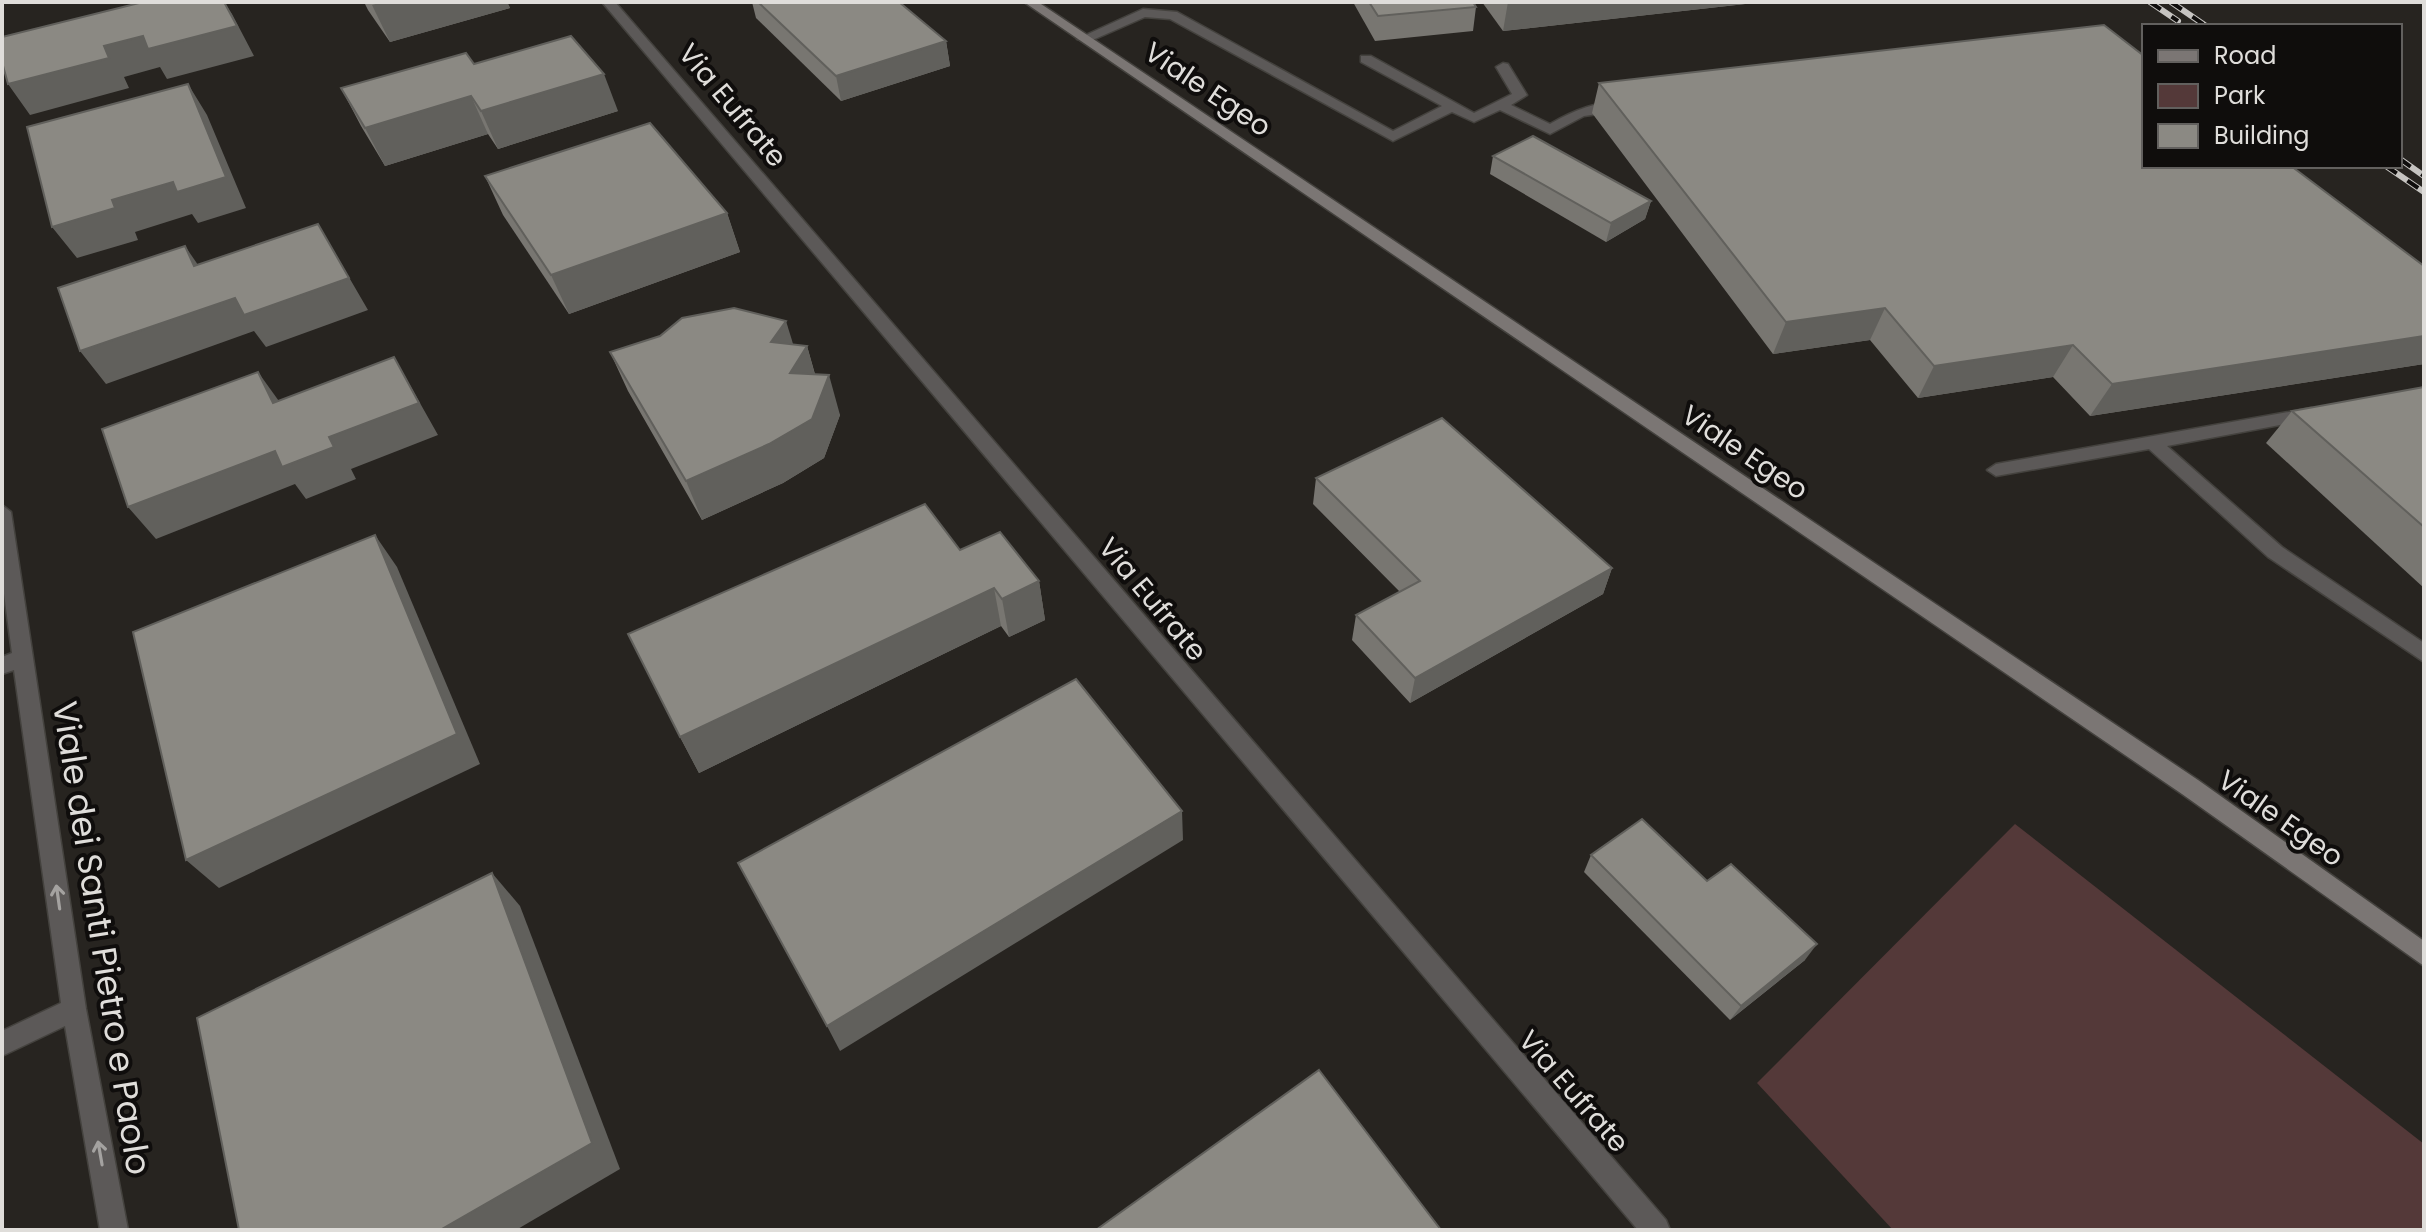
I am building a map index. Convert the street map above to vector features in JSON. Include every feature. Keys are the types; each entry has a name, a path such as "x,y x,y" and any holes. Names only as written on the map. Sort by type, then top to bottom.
{"main road":[{"name":"Viale Egeo","path":"1030,2 2190,787 2424,955"}],"street":[{"name":"Via Eufrate","path":"608,2 1656,1230"},
{"path":"1083,39 1143,13 1173,15 1393,137 1453,106"},
{"path":"1366,59 1474,118 1520,95 1503,67"},
{"path":"1501,105 1550,130 1580,112 1627,106"},
{"path":"1996,470 2333,410"},
{"path":"2152,442 2275,552 2424,654"},
{"name":"Viale dei Santi Pietro e Paolo","path":"2,512 13,661 114,1230"},
{"path":"2,1044 74,1009"}],"green space":[{"path":"2015,824 2424,1144 2424,1230 1893,1230 1757,1083"}],"building":[{"path":"143,2 224,2 237,26 148,49 143,36 104,46 109,58 8,84 2,62 2,37"},
{"path":"758,2 899,2 946,41 836,76"},
{"path":"1369,2 1473,2 1476,7 1378,16"},
{"path":"2104,25 2142,54 2142,168 2294,168 2424,266 2424,336 2112,384 2073,345 1934,366 1885,308 1786,322 1599,83"},
{"path":"571,36 604,74 481,111 471,96 365,128 341,88 466,53 474,64"},
{"path":"188,84 226,177 177,192 173,182 112,200 115,208 52,227 27,127"},
{"path":"650,123 727,213 551,275 485,176"},
{"path":"1533,136 1651,201 1611,223 1493,156"},
{"path":"318,224 349,278 244,315 235,298 80,351 58,288 185,246 194,266"},
{"path":"734,308 786,321 771,342 807,346 790,373 829,375 812,419 769,444 686,481 610,352 660,336 682,318"},
{"path":"394,357 419,403 329,437 334,447 282,467 275,451 128,507 102,429 258,372 273,403"},
{"path":"2424,387 2424,527 2292,411"},
{"path":"1442,418 1612,568 1415,678 1356,615 1420,581 1316,478"},
{"path":"925,504 960,550 1000,532 1039,581 1002,599 994,588 680,737 628,634"},
{"path":"375,535 457,734 186,860 133,632"},
{"path":"1076,679 1182,811 827,1026 738,863"},
{"path":"1642,819 1707,881 1731,864 1817,944 1741,1006 1591,855"},
{"path":"492,873 592,1143 440,1230 239,1230 197,1018"},
{"path":"1319,1070 1441,1230 1096,1230"}],"railway":[{"path":"2150,2 2178,21"},
{"path":"2171,2 2203,24"},
{"path":"2402,160 2424,176"},
{"path":"2389,168 2424,192"}]}
